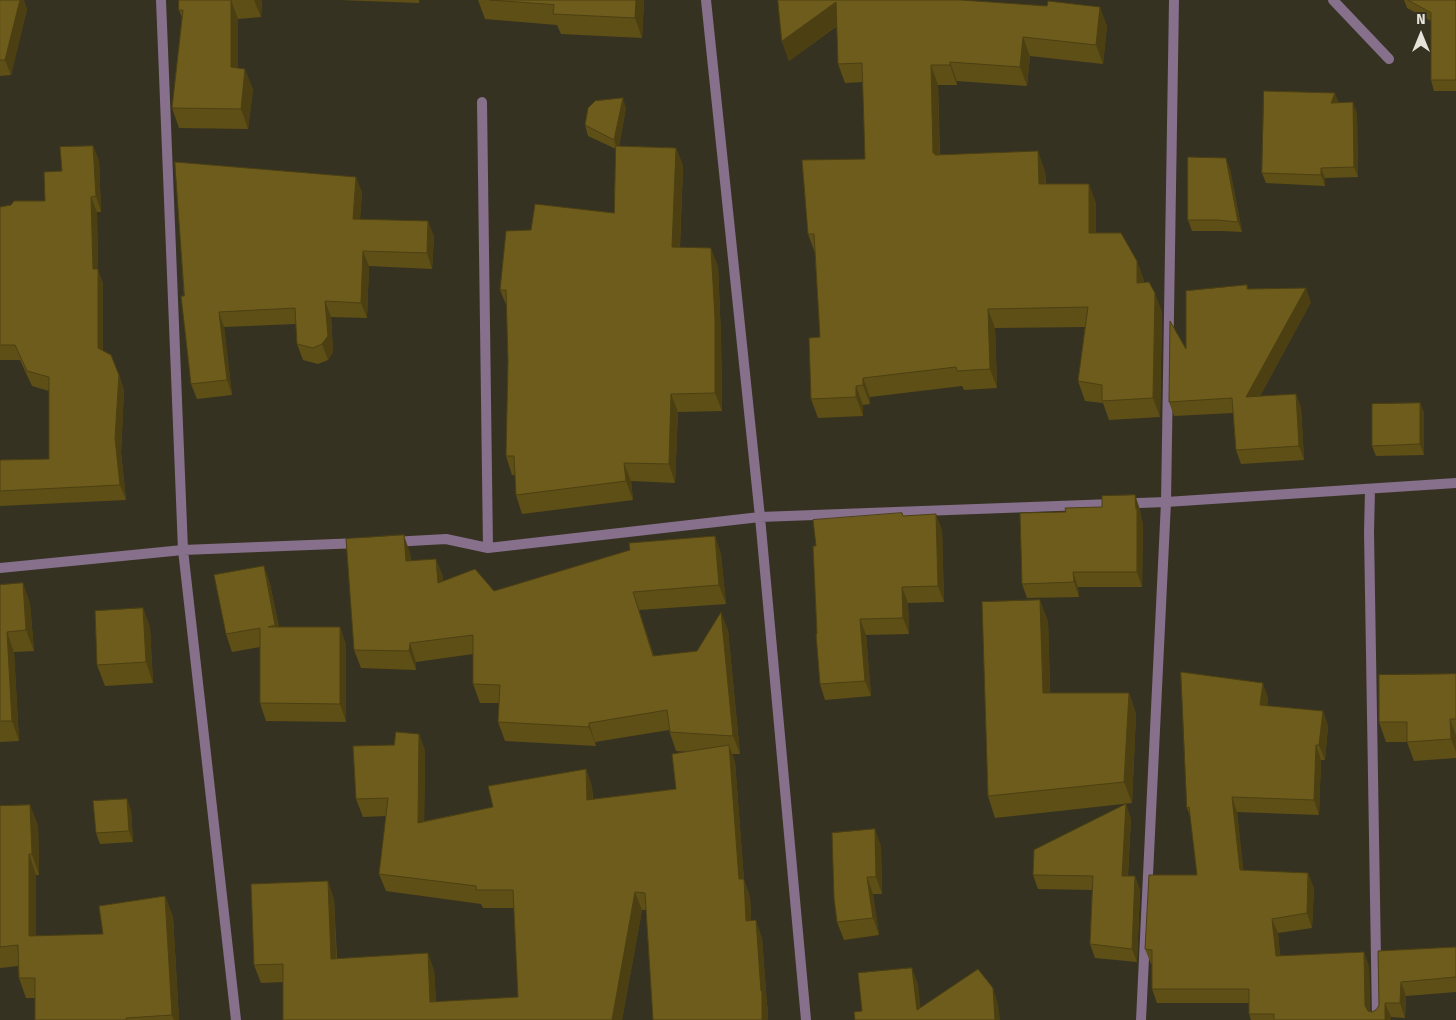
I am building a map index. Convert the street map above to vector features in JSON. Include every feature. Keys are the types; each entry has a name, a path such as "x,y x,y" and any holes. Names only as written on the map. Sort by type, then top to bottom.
{"street":[{"path":"161,0 184,550 236,1020"},
{"path":"706,0 760,517 806,1020"},
{"path":"1141,1020 1166,502 1174,0"},
{"path":"1334,0 1389,59"},
{"path":"482,102 488,548"},
{"path":"0,568 184,550 446,539 488,548 760,517 1166,502 1456,483"},
{"path":"1370,490 1369,542 1377,1020"}],"building":[{"path":"0,0 20,0 5,60 0,60"},
{"path":"179,0 231,0 231,67 245,69 241,109 172,108 183,10 179,10"},
{"path":"490,0 636,0 635,18 553,14 554,5"},
{"path":"778,0 961,0 1047,6 1048,1 1100,7 1096,45 1023,37 1020,67 950,62 950,65 931,65 933,153 935,155 1038,151 1039,184 1089,184 1089,233 1121,233 1137,261 1137,283 1149,282 1155,293 1153,398 1102,401 1102,385 1078,381 1088,307 988,309 990,369 957,371 956,367 863,378 863,385 856,386 856,397 811,399 809,338 820,337 814,234 808,234 802,160 865,159 862,63 838,64 836,2 782,41"},
{"path":"1408,0 1456,0 1456,80 1431,80 1431,13"},
{"path":"1264,91 1335,93 1331,103 1353,102 1354,167 1321,168 1321,175 1262,173"},
{"path":"623,98 614,140 585,125 588,108 595,101"},
{"path":"93,146 96,196 91,197 93,269 98,269 98,348 111,355 119,375 115,438 120,485 0,491 0,460 49,459 49,377 27,371 15,345 0,345 0,207 11,205 14,201 45,201 44,172 62,171 60,147"},
{"path":"616,146 676,148 672,247 711,248 715,318 715,393 671,394 669,464 624,463 626,481 516,495 514,456 506,456 508,361 506,290 500,290 506,231 531,230 535,204 614,213"},
{"path":"1188,157 1226,158 1238,222 1188,220"},
{"path":"175,162 356,177 353,219 428,221 427,253 363,251 361,303 325,301 328,336 322,344 313,348 297,344 295,308 219,312 227,380 191,384 181,296 184,296"},
{"path":"1247,285 1247,289 1306,288 1246,397 1296,394 1299,446 1236,450 1232,398 1169,402 1170,321 1186,349 1186,291"},
{"path":"1420,403 1420,444 1372,446 1372,404"},
{"path":"1135,495 1137,508 1137,572 1073,572 1074,582 1022,584 1020,513 1066,512 1065,508 1102,507 1102,496"},
{"path":"902,513 903,516 936,514 938,586 902,587 903,618 860,619 865,681 820,684 813,546 816,546 813,520"},
{"path":"404,535 406,561 436,559 438,583 475,569 494,591 630,550 629,543 715,536 719,585 633,592 653,656 697,651 721,612 733,736 670,732 667,710 589,723 589,727 498,722 500,685 473,684 473,635 410,643 409,651 354,650 346,539"},
{"path":"264,566 275,625 268,627 340,627 340,704 260,703 260,628 226,634 214,575"},
{"path":"23,583 26,630 7,632 12,721 0,721 0,585"},
{"path":"1040,600 1043,693 1129,693 1124,782 988,796 982,602"},
{"path":"143,608 146,662 97,665 95,611"},
{"path":"1181,672 1263,683 1260,705 1323,711 1319,745 1316,745 1314,800 1232,797 1240,870 1308,873 1307,913 1272,919 1276,956 1364,952 1365,1006 1368,1011 1372,1012 1379,1005 1378,951 1456,947 1456,977 1401,982 1400,1003 1385,1003 1385,1020 1274,1020 1274,1014 1249,1014 1249,989 1152,989 1152,950 1145,949 1149,875 1197,875 1189,807 1187,808"},
{"path":"1456,674 1456,719 1450,719 1451,739 1407,742 1407,722 1379,722 1379,675"},
{"path":"396,732 419,734 418,823 493,807 488,786 586,769 587,800 676,789 672,754 729,745 739,879 744,879 746,921 756,920 762,991 762,1020 653,1020 645,893 635,892 612,1020 283,1020 283,964 254,965 251,884 328,881 331,959 428,953 430,1002 518,997 513,890 476,890 476,886 379,874 388,798 356,799 353,746 394,745"},
{"path":"127,799 129,831 96,833 93,801"},
{"path":"1126,804 1122,876 1135,876 1132,949 1090,944 1093,876 1033,875 1034,850"},
{"path":"30,805 32,854 29,854 29,936 103,934 99,906 165,896 172,1015 126,1018 126,1020 35,1020 35,978 19,978 18,945 0,947 0,806"},
{"path":"875,829 876,877 867,877 873,918 837,922 834,898 832,833"},
{"path":"912,968 917,1010 978,969 993,988 995,1020 855,1020 854,1012 862,1011 858,973"}]}
